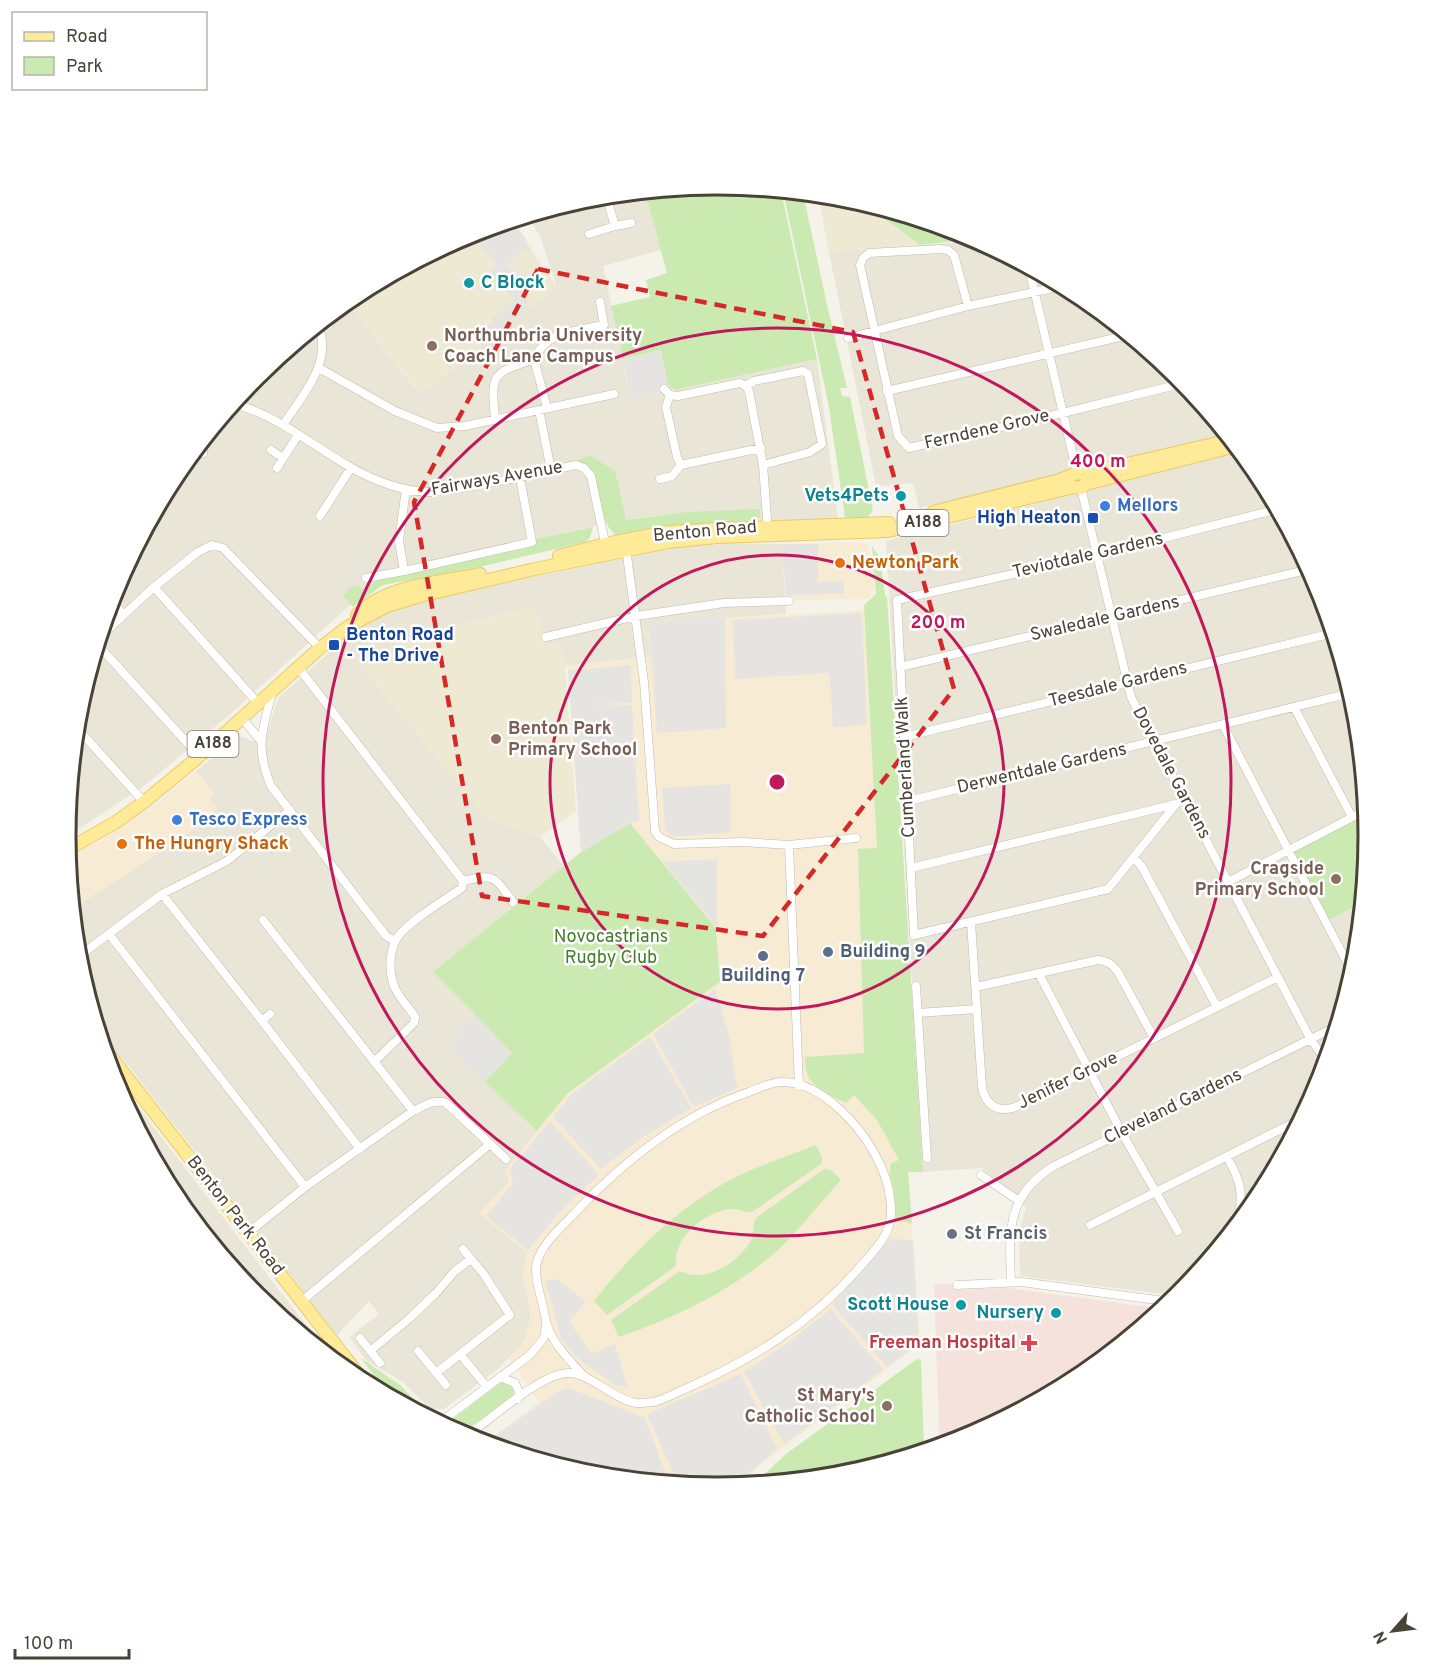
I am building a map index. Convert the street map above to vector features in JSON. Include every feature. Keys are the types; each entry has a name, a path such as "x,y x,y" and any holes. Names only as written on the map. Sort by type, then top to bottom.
{"main road":[{"name":"Benton Road","path":"76,845 116,822 200,757 320,648 349,626 387,606 625,545 768,532 888,531 1222,441"},
{"name":"Benton Road","path":"1079,480 1227,448"},
{"name":"Benton Park Road","path":"119,1067 347,1359"}],"street":[{"path":"609,205 615,226"},
{"path":"589,234 631,223"},
{"name":"Ferndene Grove","path":"968,306 954,255 948,250 869,254 863,258 860,266 887,392 898,436 909,448 1063,413 1173,385"},
{"name":"Dovedale Gardens","path":"1031,278 1131,697 1311,1040 1320,1053"},
{"path":"848,338 968,306 1051,289"},
{"path":"551,470 534,359 539,348 548,339 604,325 600,302"},
{"path":"283,425 319,368 322,352 321,333"},
{"path":"887,392 1119,337"},
{"path":"495,420 493,392 495,380 504,369 534,359"},
{"path":"319,368 394,411 436,428 465,426 614,394"},
{"path":"746,386 754,381 803,372 810,377 822,444 810,452 763,465"},
{"path":"681,465 677,458 666,407 667,392 678,396 740,383 746,386 761,448 768,532"},
{"name":"Fairways Avenue","path":"242,407 283,425 351,468 377,480 406,489 439,491 520,478 576,465 584,468 591,476 606,549"},
{"path":"277,468 298,435"},
{"path":"660,479 672,476 681,465 761,448"},
{"path":"271,450 283,458"},
{"path":"320,516 351,468"},
{"path":"366,578 532,542 520,478"},
{"path":"405,571 399,541 406,489"},
{"name":"Teviotdale Gardens","path":"897,600 1097,555 1270,511"},
{"path":"113,624 204,547 212,545 223,548 320,648"},
{"path":"625,545 644,682 655,831 659,837 674,844 743,842 789,845 856,838"},
{"name":"Swaledale Gardens","path":"900,667 1301,571"},
{"path":"154,587 258,703"},
{"name":"Cumberland Walk","path":"897,600 914,935 971,922"},
{"path":"546,637 636,616 724,603 789,601"},
{"path":"118,609 123,614"},
{"name":"Teesdale Gardens","path":"904,736 1326,635"},
{"path":"104,652 200,757"},
{"path":"298,667 463,881 462,888 404,930 395,941 390,974 401,1000 415,1017 414,1023 374,1062"},
{"path":"274,689 260,740 263,767 271,786 386,936 395,941"},
{"name":"Derwentdale Gardens","path":"908,801 1342,695"},
{"path":"1294,707 1352,817"},
{"path":"242,718 260,740"},
{"path":"1222,725 1346,961"},
{"path":"85,737 144,802"},
{"path":"911,868 1186,802"},
{"path":"971,922 1104,890 1112,886 1176,804"},
{"path":"87,950 162,894 227,861 290,810"},
{"path":"1228,882 1357,814"},
{"path":"789,845 799,1086"},
{"path":"1134,858 1143,867 1217,1007"},
{"path":"463,881 484,876 495,879 513,902"},
{"path":"162,894 360,1149"},
{"path":"263,920 413,1111"},
{"name":"Jenifer Grove","path":"971,922 983,1092 987,1101 1003,1110 1013,1108 1090,1071 1278,977"},
{"path":"109,934 305,1187"},
{"path":"976,987 1098,960 1106,961 1118,972 1154,1038"},
{"path":"1039,974 1122,1133 1178,1231"},
{"path":"916,986 927,1158"},
{"path":"918,1013 977,1009"},
{"path":"261,1021 270,1014"},
{"name":"Cleveland Gardens","path":"1011,1282 1010,1233 1013,1217 1019,1201 1033,1181 1045,1171 1328,1031"},
{"path":"125,1081 129,1078"},
{"path":"447,1417 530,1354 544,1338 546,1324 536,1268 540,1253 562,1226 607,1179 630,1159 681,1124 739,1095 768,1085 782,1082 799,1086 813,1090 841,1110 872,1148 884,1172 891,1204 890,1223 883,1239 846,1283 802,1322 777,1341 724,1371 656,1401 635,1403 584,1376 556,1342 546,1324"},
{"path":"248,1233 305,1187 413,1111 430,1102 446,1103 506,1159"},
{"path":"1090,1225 1288,1128"},
{"path":"302,1301 489,1144"},
{"path":"1227,1157 1241,1188 1240,1207"},
{"path":"981,1175 1019,1201"},
{"path":"436,1373 510,1315 483,1273 463,1249"},
{"path":"370,1350 410,1318 454,1272 471,1259"},
{"path":"957,1285 1011,1282 1159,1300"},
{"path":"360,1338 380,1363"},
{"path":"418,1351 446,1385"},
{"path":"460,1354 487,1387"},
{"path":"475,1430 546,1378 568,1372 584,1376"},
{"path":"500,1377 515,1383 519,1399"}],"highlighted area":[{"path":"538,269 853,332 954,689 763,936 482,896 414,502"}],"shaded area":[{"path":"647,200 661,250 603,266 631,399 660,392 668,385 675,390 817,359 838,519 756,520 657,527 655,516 612,522 535,539 527,548 376,581 236,709 144,786 76,830 82,753 89,711 111,630 125,591 162,516 209,446 264,383 327,328 353,310 416,389 425,391 557,287 540,236 532,223 592,208"},
{"path":"820,204 883,217 920,245 829,252"},
{"name":"Northumbria University Coach Lane Campus","path":"517,228 557,287 425,391 417,389 353,310 397,281 434,262 472,244"},
{"path":"517,228 526,239 527,246 507,265 508,271 513,268 530,291 525,296 529,301 526,304 529,308 482,346 475,328 483,322 487,326 493,322 491,319 514,300 490,271 497,265 478,242"},
{"path":"959,242 1001,262 1038,281 1108,328 1171,383 1218,437 919,508 913,483 876,486 829,252"},
{"path":"661,350 668,385 660,392 631,399 623,359"},
{"path":"1232,454 1273,516 1310,591 1337,671 1353,753 1358,838 1329,920 1354,907 1346,962 1337,1002 1310,1082 1273,1157 1226,1227 1166,1294 1020,1276 1019,1232 1026,1208 1012,1193 981,1168 923,1172 886,541"},
{"path":"860,542 867,544 871,557 875,589 868,599 786,600 782,544"},
{"path":"728,543 782,544 786,614 649,623 651,657 565,666 560,642 547,646 535,607 413,635 360,665 487,819 540,837 564,866 433,972 475,1014 448,1048 537,1131 506,1170 527,1252 523,1274 531,1317 524,1341 498,1369 444,1409 433,1409 403,1382 367,1361 349,1337 379,1314 369,1301 337,1335 128,1065 113,1049 98,1002 89,962 80,903 182,838 217,809 209,799 215,794 196,771 238,737 245,737 250,741 265,741 278,698 341,642 365,624 395,609 431,599 659,550"},
{"path":"782,544 818,544 818,582 844,582 844,594 786,595"},
{"name":"Benton Park Primary School","path":"536,607 547,645 560,642 565,666 576,811 540,837 487,820 360,665 413,635"},
{"path":"865,610 893,1142 908,1171 920,1344 760,1465 748,1477 718,1478 634,1472 552,1456 493,1437 539,1403 508,1358 524,1341 531,1317 523,1274 526,1252 479,1213 510,1181 505,1171 567,1094 720,982 717,928 630,823 581,852 567,665 651,657 649,623"},
{"path":"862,613 867,725 833,727 829,673 735,679 733,620"},
{"path":"725,617 726,728 657,733 649,623"},
{"path":"631,665 632,703 585,704 632,705 639,821 630,823 581,852 568,671"},
{"path":"196,771 215,794 209,800 217,809 182,838 80,903 77,853 155,805"},
{"path":"730,784 731,832 674,837 665,829 662,788"},
{"path":"717,859 717,928 663,862"},
{"path":"715,989 730,1039 735,1077 739,1087 694,1107 653,1034"},
{"path":"475,1014 512,1053 485,1082 448,1048"},
{"path":"650,1037 691,1108 640,1139 601,1169 553,1117 572,1094"},
{"path":"135,1103 311,1331 264,1290 209,1227 162,1157"},
{"path":"550,1121 599,1175 559,1213 528,1250 486,1216 513,1183 510,1169"},
{"path":"890,1239 913,1240 919,1344 887,1367 832,1304"},
{"path":"558,1279 586,1302 569,1321 591,1354 615,1344 627,1386 616,1386 576,1357 561,1338 545,1281"},
{"name":"Freeman Hospital","path":"935,1283 954,1285 955,1290 1009,1288 1152,1307 1108,1345 1038,1392 963,1429 940,1437"},
{"path":"831,1309 883,1370 784,1444 744,1372 789,1342"},
{"path":"741,1374 777,1449 745,1477 674,1476 647,1414"},
{"path":"569,1388 645,1418 665,1472 662,1475 634,1472 592,1465 552,1456 494,1437 557,1392"}],"green space":[{"path":"718,195 783,199 817,359 675,390 668,385 661,350 623,359 611,306 650,297 646,280 667,273 647,200"},
{"path":"785,199 805,202 847,388 840,388 842,396 850,397 873,510 868,517 845,518 829,407"},
{"path":"883,217 955,241 920,245"},
{"path":"591,456 615,471 626,520 688,512 760,509 760,517 756,520 657,527 616,536 607,524 598,488 591,472 577,460"},
{"path":"593,527 590,538 585,542 484,566 381,586 353,607 343,596 350,588 358,585 363,590 376,581 527,548 535,539"},
{"path":"872,546 880,558 887,597 923,1172 908,1172 912,1223 896,1221 890,1164 899,1160 877,1120 854,1095 846,1103 829,1095 813,1083 807,1073 805,1057 864,1053 858,849 877,848 864,605 876,594"},
{"name":"Cragside Primary School","path":"1358,818 1354,907 1329,920 1292,852"},
{"name":"Novocastrians Rugby Club","path":"630,823 716,928 720,982 567,1094 537,1131 448,1048 475,1014 433,972 581,852"},
{"path":"816,1145 822,1157 821,1164 752,1212 729,1209 719,1211 700,1221 679,1246 676,1266 607,1315 594,1301 639,1250 691,1205 740,1175"},
{"path":"824,1169 831,1170 841,1180 787,1241 761,1264 703,1301 662,1321 619,1337 611,1320 680,1271 700,1275 720,1269 730,1263 751,1240 756,1218"},
{"path":"361,1358 400,1385 416,1402 397,1392 377,1379"},
{"name":"St Mary's Catholic School","path":"917,1359 921,1360 924,1443 843,1465 763,1476 786,1454"},
{"path":"506,1382 514,1387 513,1397 469,1428 452,1420 500,1383"}],"place":[{"name":"C Block","path":"469,283"},
{"name":"Northumbria University Coach Lane Campus","path":"432,346"},
{"name":"Vets4Pets","path":"901,496"},
{"name":"Mellors","path":"1105,506"},
{"name":"High Heaton","path":"1093,518"},
{"name":"Newton Park","path":"840,563"},
{"name":"Benton Road - The Drive","path":"334,645"},
{"name":"Benton Park Primary School","path":"496,739"},
{"name":"Tesco Express","path":"177,820"},
{"name":"The Hungry Shack","path":"122,844"},
{"name":"Cragside Primary School","path":"1336,879"},
{"name":"Building 9","path":"828,952"},
{"name":"Building 7","path":"763,956"},
{"name":"St Francis","path":"952,1234"},
{"name":"Scott House","path":"961,1305"},
{"name":"Nursery","path":"1056,1313"},
{"name":"Freeman Hospital","path":"1029,1343"},
{"name":"St Mary's Catholic School","path":"887,1406"}]}
